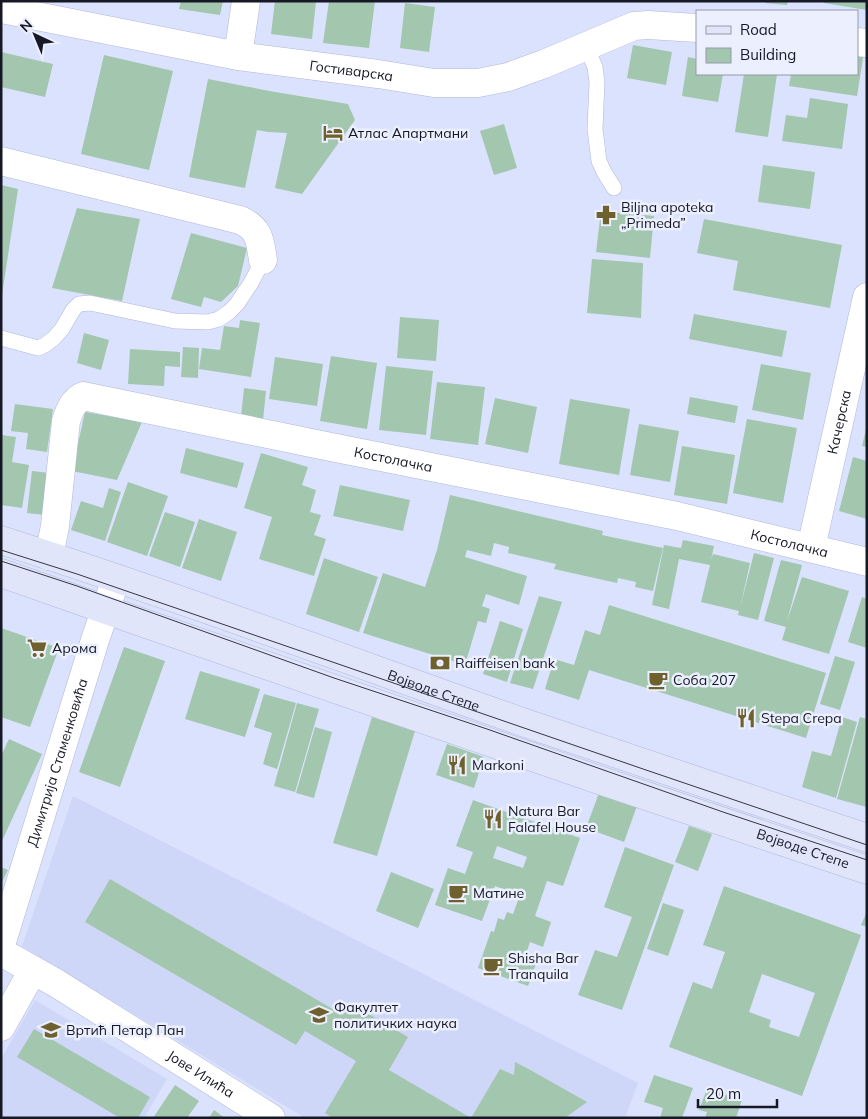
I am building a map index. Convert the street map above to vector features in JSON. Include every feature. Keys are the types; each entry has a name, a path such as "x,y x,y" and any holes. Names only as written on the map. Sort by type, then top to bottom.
{"main road":[{"name":"Војводе Степе","path":"1,540 292,639 532,725 867,838"},
{"name":"Војводе Степе","path":"1,573 602,781 867,870"}],"street":[{"path":"238,56 246,1"},
{"name":"Гостиварска","path":"1,9 238,56 434,83 469,83 508,77 634,26 662,25 696,28"},
{"path":"1,161 240,220 252,228 258,236 262,246 263,260"},
{"name":"Качерска","path":"811,548 867,297"},
{"name":"Костолачка","path":"49,556 55,526 66,421 71,407 77,399 83,396 320,446 677,516 867,562"},
{"name":"Димитрија Стаменковића","path":"1,945 116,579"},
{"name":"Јове Илића","path":"1,952 271,1118"},
{"path":"1,1028 33,970"}],"lane":[{"path":"586,46 595,67 597,82 595,129 599,161 614,188"},
{"path":"1,338 38,348 45,345 58,334 79,304 90,303 175,321 208,322 218,319 237,304 263,260"}],"shaded area":[{"name":"Факултет политичких наука","path":"73,796 638,1083 625,1118 305,1118 22,946"},
{"name":"Вртић Петар Пан","path":"35,1000 167,1079 144,1118 1,1118 1,1059"}],"building":[{"path":"181,1 223,1 220,15 179,9"},
{"path":"275,1 316,1 312,39 271,34"},
{"path":"329,1 375,1 369,48 323,43"},
{"path":"765,1 788,1 787,5 765,3"},
{"path":"824,1 867,1 867,10 824,3"},
{"path":"405,3 435,7 429,52 400,48"},
{"path":"633,45 672,52 666,85 627,78"},
{"path":"858,51 864,52 857,96 789,86 791,75 858,75"},
{"path":"1,52 53,64 45,97 1,87"},
{"path":"104,55 173,71 149,170 81,154"},
{"path":"688,57 696,59 696,75 723,75 718,102 682,96"},
{"path":"744,75 777,75 768,137 735,132"},
{"path":"208,79 348,104 355,120 302,194 275,188 287,133 257,130 245,188 189,177"},
{"path":"810,98 848,104 842,149 782,141 786,115 807,118"},
{"path":"504,124 517,168 494,175 480,131"},
{"path":"763,165 815,172 810,209 758,202"},
{"path":"1,185 18,189 2,295 1,295"},
{"path":"77,208 140,219 122,301 52,288"},
{"path":"601,211 654,216 650,258 596,252"},
{"path":"704,219 842,245 830,308 733,290 738,261 697,253"},
{"path":"191,233 247,248 238,286 221,302 204,297 201,307 171,299"},
{"path":"592,259 643,263 641,318 587,313"},
{"path":"694,314 787,331 782,357 689,339"},
{"path":"400,317 439,320 436,361 397,358"},
{"path":"240,320 260,323 251,377 199,369 202,348 220,350 224,326 239,328"},
{"path":"84,333 109,340 101,370 77,363"},
{"path":"183,347 199,348 198,378 181,377"},
{"path":"130,349 180,352 180,367 165,366 164,386 128,384"},
{"path":"331,356 377,363 367,429 320,421"},
{"path":"275,357 323,364 317,406 269,399"},
{"path":"761,364 811,373 803,420 752,410"},
{"path":"386,366 433,371 426,435 379,430"},
{"path":"437,382 485,387 478,445 430,439"},
{"path":"244,388 266,391 263,420 241,417"},
{"path":"690,397 738,406 735,423 687,414"},
{"path":"495,398 537,407 528,453 485,444"},
{"path":"570,399 630,409 619,475 559,464"},
{"path":"15,404 53,409 47,452 26,449 28,433 11,431"},
{"path":"85,412 142,422 117,480 72,471"},
{"path":"747,419 797,428 783,503 733,493"},
{"path":"639,424 679,431 670,482 630,475"},
{"path":"867,429 867,447 862,446"},
{"path":"1,435 16,437 12,462 29,465 22,508 1,505"},
{"path":"682,446 735,455 727,504 674,495"},
{"path":"186,448 244,463 237,488 180,473"},
{"path":"261,453 308,467 302,485 316,490 310,512 321,515 314,535 326,539 314,576 259,559 272,517 244,508"},
{"path":"853,457 867,461 867,519 839,511"},
{"path":"32,471 50,473 45,515 27,513"},
{"path":"128,482 168,496 147,556 107,542"},
{"path":"340,485 410,500 403,531 333,516"},
{"path":"109,488 121,492 105,541 71,530 81,501 103,508"},
{"path":"450,495 603,531 602,535 663,548 653,591 635,587 636,582 618,578 617,583 554,569 556,564 508,553 509,547 494,543 491,556 467,550 465,557 527,576 519,605 486,594 482,606 490,609 486,623 478,621 465,665 363,633 383,573 425,587 437,550"},
{"path":"165,512 195,522 180,567 149,556"},
{"path":"199,519 237,532 221,581 182,568"},
{"path":"683,540 714,546 711,560 713,554 750,563 740,608 754,553 774,558 758,620 738,615 739,611 701,602 710,565 679,559 669,609 652,605 664,545 681,548"},
{"path":"324,558 378,577 359,632 306,614"},
{"path":"781,560 802,565 787,621 802,577 849,591 829,654 782,640 786,627 764,621"},
{"path":"539,596 562,602 533,689 510,683"},
{"path":"862,597 867,599 867,648 848,642"},
{"path":"609,605 826,673 806,738 589,670 579,700 545,689 554,659 574,665 585,630 600,635"},
{"path":"500,621 523,629 507,682 483,674"},
{"path":"1,628 59,648 30,727 1,717"},
{"path":"124,647 165,661 120,787 79,772"},
{"path":"835,656 855,662 840,710 820,704"},
{"path":"200,671 260,689 245,737 185,719"},
{"path":"264,694 296,703 277,769 263,764 272,733 254,727"},
{"path":"297,703 319,709 295,792 274,786"},
{"path":"372,717 415,731 377,856 333,843"},
{"path":"842,717 857,722 836,798 802,787 812,751 831,756"},
{"path":"860,717 867,719 867,807 837,799"},
{"path":"315,727 332,732 314,798 296,793"},
{"path":"9,739 42,754 1,843 1,756"},
{"path":"447,744 484,757 474,788 436,775"},
{"path":"599,793 637,806 624,842 586,828"},
{"path":"473,800 580,838 563,886 547,881 535,916 551,922 543,947 530,942 525,957 537,961 528,986 478,968 491,931 494,932 498,918 504,920 507,912 513,914 520,895 495,886 482,921 435,905 448,868 465,874 473,852 456,846","holes":["497,846 527,857 523,868 493,858"]},
{"path":"689,826 712,834 698,871 675,862"},
{"path":"625,847 674,865 622,1010 578,995 595,950 617,957 632,917 604,907"},
{"path":"1,867 8,870 1,884"},
{"path":"391,872 434,889 418,928 376,911"},
{"path":"110,879 343,1015 350,1003 408,1037 389,1070 471,1118 333,1118 325,1113 356,1061 305,1031 296,1045 85,922"},
{"path":"724,886 861,935 802,1096 669,1047 693,982 712,989 725,952 703,945","holes":["762,974 815,993 799,1037 769,1027 771,1020 749,1012"]},
{"path":"663,903 684,910 668,956 647,949"},
{"path":"867,911 867,927 861,925"},
{"path":"34,1029 150,1097 138,1118 120,1118 17,1057"},
{"path":"515,1062 587,1102 565,1118 471,1118 500,1069 514,1075"},
{"path":"654,1075 693,1088 682,1118 660,1118 663,1108 644,1102"},
{"path":"175,1085 199,1101 187,1118 153,1118"},
{"path":"707,1089 742,1100 736,1118 705,1118 707,1112 699,1110"},
{"path":"214,1110 225,1118 209,1118"}],"tram line":[{"path":"1,550 77,574 867,845"},
{"path":"1,561 77,586 334,678 867,860"}],"place":[{"name":"Атлас Апартмани","path":"333,133"},
{"name":"Biljna apoteka „Primeda”","path":"606,215"},
{"name":"Арома","path":"37,648"},
{"name":"Raiffeisen bank","path":"440,663"},
{"name":"Соба 207","path":"658,680"},
{"name":"Stepa Crepa","path":"746,718"},
{"name":"Markoni","path":"457,765"},
{"name":"Natura Bar Falafel House","path":"493,819"},
{"name":"Матине","path":"458,893"},
{"name":"Shisha Bar Tranquila","path":"493,966"},
{"name":"Факултет политичких наука","path":"319,1015"},
{"name":"Вртић Петар Пан","path":"51,1030"}]}
